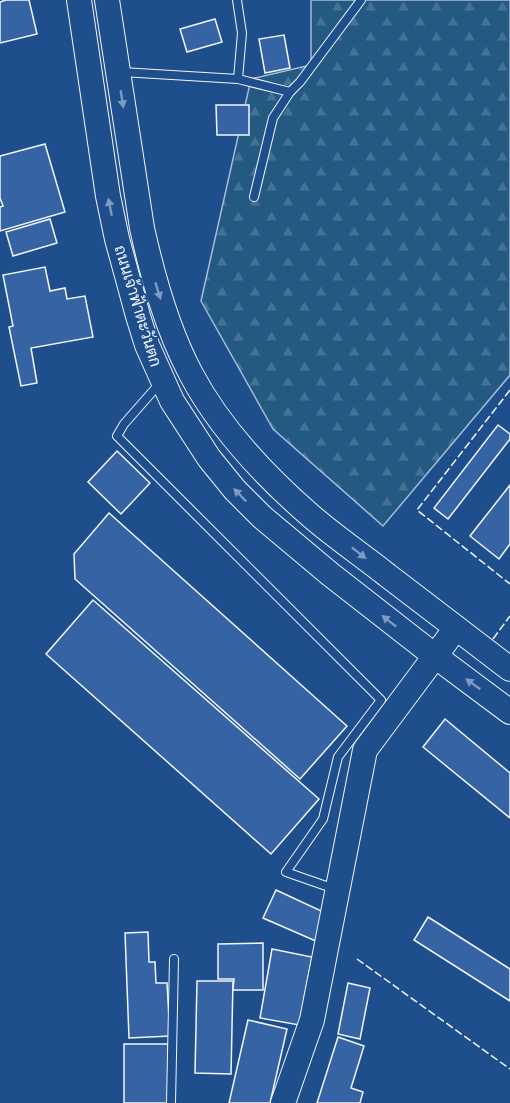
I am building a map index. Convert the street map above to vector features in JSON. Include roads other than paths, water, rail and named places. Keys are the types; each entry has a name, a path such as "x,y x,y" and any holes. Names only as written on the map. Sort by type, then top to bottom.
{"main road":[{"name":"ถนนเจ้าฟ้าตะวันตก","path":"79,0 108,196 117,239 147,345 172,401 209,458 261,517 435,657 510,712"},
{"name":"ถนนเจ้าฟ้าตะวันตก","path":"107,0 142,228 149,258 167,320 179,351 201,392 237,442 273,481 312,517 510,669"},
{"path":"283,1103 312,1020 365,750 456,628"}],"lane":[{"path":"237,0 242,33 238,78"},
{"path":"254,197 273,118 290,92 362,0"},
{"path":"118,72 238,78 290,92"},
{"path":"162,380 124,424 117,436 381,700 338,757 323,819 286,872 338,888"},
{"path":"171,1103 174,959"}]}
